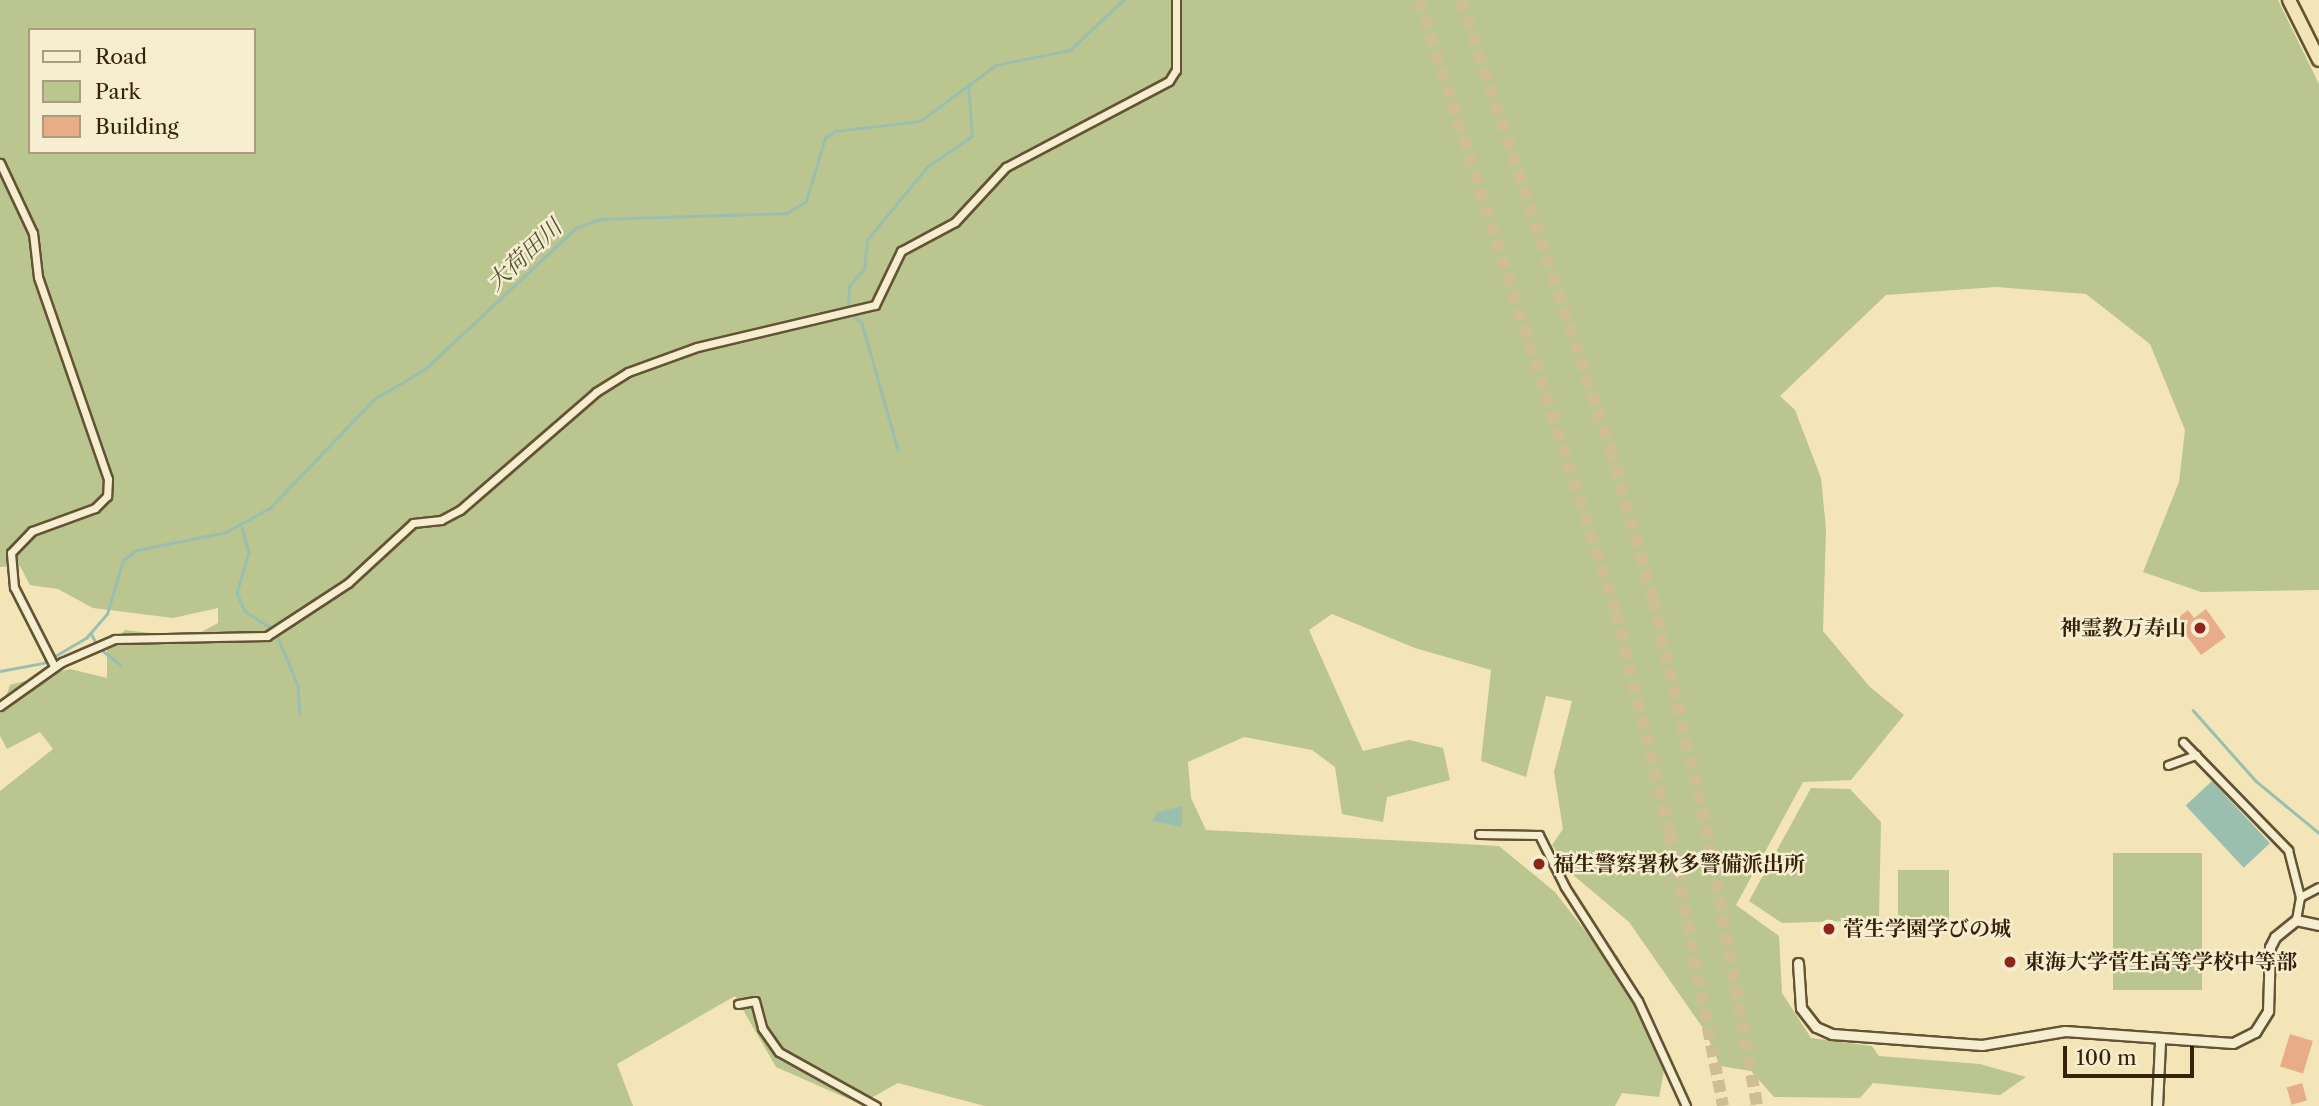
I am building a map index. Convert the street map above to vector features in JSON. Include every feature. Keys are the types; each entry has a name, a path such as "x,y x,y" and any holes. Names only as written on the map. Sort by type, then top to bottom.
{"highway":[{"path":"2289,0 2319,60"}],"street":[{"path":"0,706 54,666 92,648 132,636 267,636 348,583 413,523 446,519 460,510 596,392 628,372 697,347 875,304 901,251 955,222 1006,167 1169,81 1176,70 1176,0"},
{"path":"0,163 33,233 38,277 108,479 107,496 95,508 32,531 11,553 14,587 54,666"},
{"path":"1798,963 1801,1008 1815,1027 1832,1034 1982,1045 2066,1031 2161,1042 2233,1043 2255,1032 2270,999 2270,947 2296,920 2300,897 2288,850 2183,742"},
{"path":"2168,765 2196,755"},
{"path":"1479,834 1539,835 1561,881 1638,1001 1686,1106"},
{"path":"2300,897 2319,887"},
{"path":"2296,920 2319,925"},
{"path":"738,1004 755,1001 762,1028 779,1052 876,1106"},
{"path":"2157,1106 2161,1042"}],"green space":[{"path":"0,0 2278,0 2319,84 2319,590 2201,592 2143,572 2179,482 2185,430 2150,344 2086,294 1996,287 1886,295 1780,396 1795,410 1821,478 1826,529 1823,631 1869,686 1904,715 1851,780 1803,782 1736,905 1779,936 1782,993 1811,1038 1872,1046 1879,1056 1980,1064 2026,1077 2000,1095 1873,1083 1860,1098 1774,1097 1751,1071 1720,1066 1705,1031 1629,922 1572,874 1552,845 1563,829 1554,772 1572,701 1546,696 1526,777 1481,761 1491,670 1415,648 1332,614 1309,630 1363,751 1409,740 1443,748 1450,780 1387,797 1383,822 1342,814 1335,767 1312,750 1244,737 1188,762 1191,798 1206,830 1499,846 1555,892 1597,946 1618,956 1666,1060 1659,1097 1622,1093 1615,1106 985,1106 898,1083 860,1104 776,1067 735,996 617,1064 633,1106 0,1106 0,791 53,749 40,732 7,749 0,736 0,713 10,685 70,669 107,678 107,648 125,630 190,638 218,623 218,608 173,618 93,608 58,589 30,585 20,566 0,567"},
{"path":"1811,788 1850,789 1881,822 1879,920 1782,923 1749,901"},
{"path":"2113,853 2202,853 2202,990 2113,990"},
{"path":"1898,870 1949,870 1949,923 1898,923"}],"shaded area":[{"path":"2212,781 2270,843 2244,868 2186,806"},
{"path":"1182,806 1182,827 1152,821 1157,812"}],"building":[{"name":"神霊教万寿山","path":"2206,609 2226,637 2201,655 2175,620 2188,610 2194,618"},
{"path":"2290,1034 2313,1041 2303,1074 2280,1067"},
{"path":"2302,1083 2307,1100 2292,1105 2287,1087"}],"waterway":[{"name":"大荷田川","path":"0,671 43,663 86,638 107,614 123,560 137,550 226,532 270,508 374,399 424,370 576,228 600,219 787,213 806,201 825,138 835,131 920,121 996,65 1070,50 1123,0"},
{"path":"848,308 849,286 864,269 867,240 927,167 972,136 968,85"},
{"path":"851,314 862,323 898,449"},
{"path":"242,527 249,553 237,593 245,611 273,629"},
{"path":"91,633 98,647 121,665"},
{"path":"276,633 298,685 300,714"},
{"path":"2193,710 2256,781 2319,833"}],"tunnel":[{"path":"1419,0 1616,612 1670,833 1723,1106"},
{"path":"1461,0 1610,449 1653,599 1706,827 1757,1106"}],"place":[{"name":"神霊教万寿山","path":"2200,628"},
{"name":"福生警察署秋多警備派出所","path":"1539,864"},
{"name":"菅生学園学びの城","path":"1829,929"},
{"name":"東海大学菅生高等学校中等部","path":"2010,962"}]}
